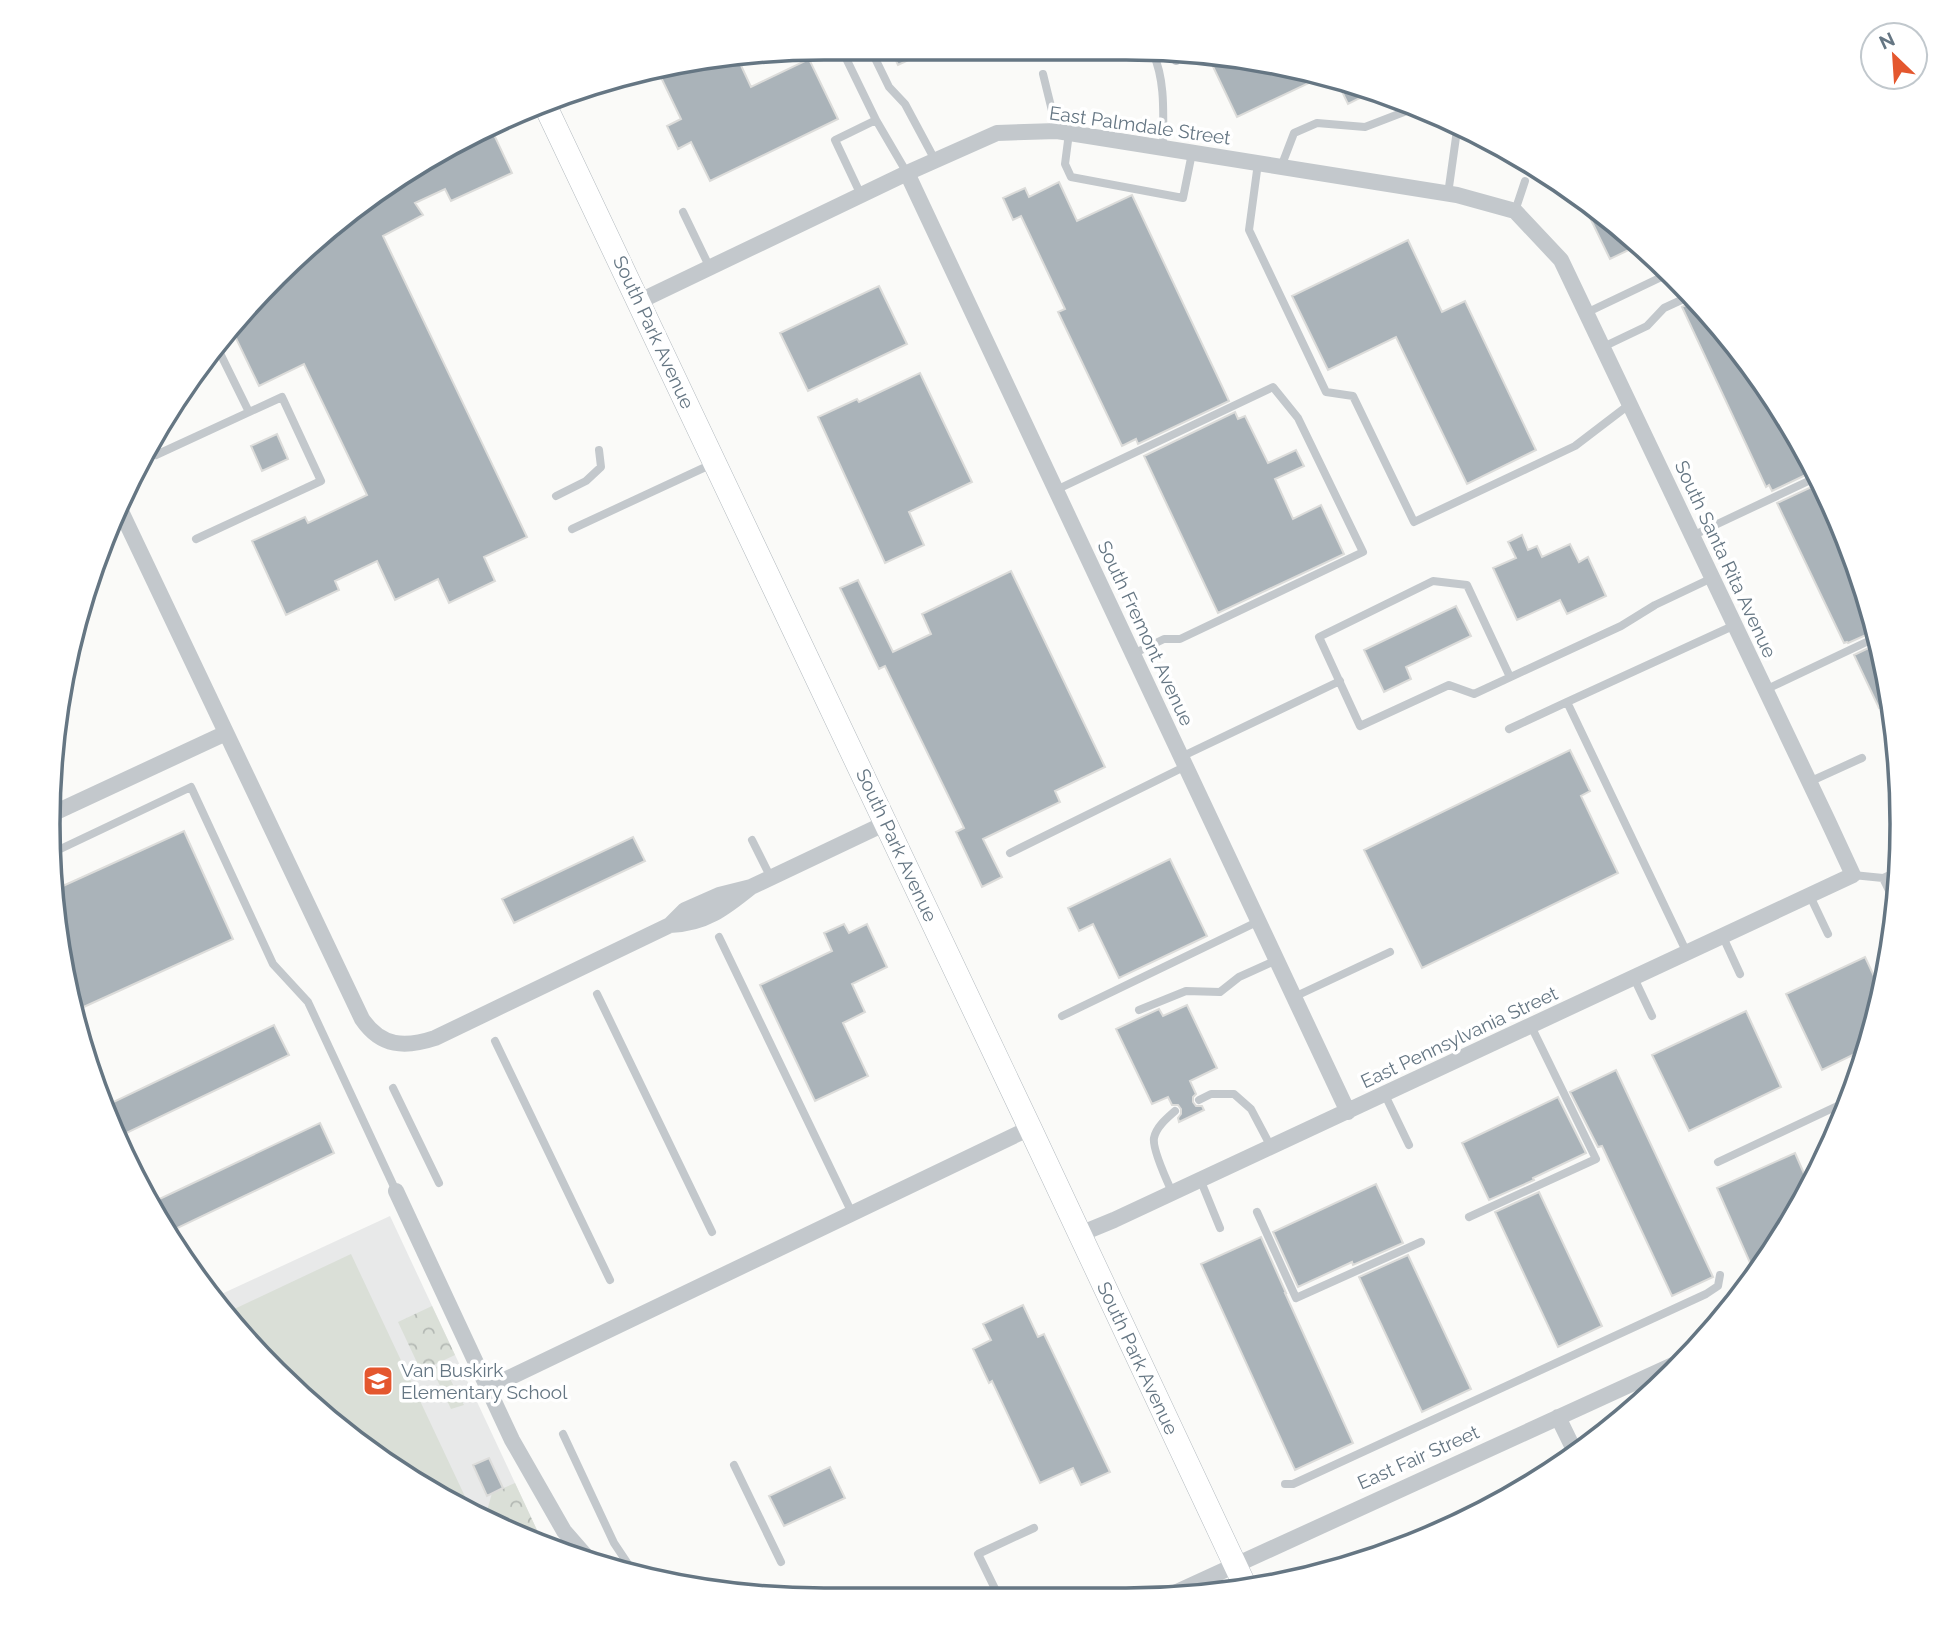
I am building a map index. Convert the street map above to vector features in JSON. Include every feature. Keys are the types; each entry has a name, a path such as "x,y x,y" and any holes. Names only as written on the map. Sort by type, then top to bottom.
{"main road":[{"name":"South Park Avenue","path":"548,111 640,301 1241,1579"}],"street":[{"name":"East Palmdale Street","path":"640,301 907,173 997,133 1063,132 1448,194 1515,211"},
{"name":"South Fremont Avenue","path":"907,173 1348,1112"},
{"name":"South Santa Rita Avenue","path":"1515,211 1562,260 1853,875"},
{"path":"124,518 362,1019 369,1030 379,1038 392,1043 409,1044 435,1038 670,925 685,910 719,895 751,887 886,823"},
{"path":"60,810 226,733"},
{"name":"East Pennsylvania Street","path":"1080,1234 1385,1095 1853,875"},
{"path":"488,1388 1030,1128"},
{"path":"396,1191 512,1440 564,1531 578,1547"},
{"name":"East Fair Street","path":"1192,1584 1659,1371"},
{"path":"1558,1417 1571,1445"}],"lane":[{"path":"847,60 876,120 907,173"},
{"path":"876,60 889,87 905,104 935,160"},
{"path":"1156,61 1163,98 1163,148"},
{"path":"1043,74 1063,132 1065,164 1071,177 1183,198 1192,153"},
{"path":"1281,167 1294,133 1317,123 1365,127 1404,112"},
{"path":"861,195 835,139 876,120"},
{"path":"1448,194 1456,135"},
{"path":"1258,163 1249,230 1326,392 1353,396 1414,522 1575,446 1630,404"},
{"path":"1515,211 1525,181"},
{"path":"683,212 709,268"},
{"path":"1586,313 1661,277"},
{"path":"1603,347 1647,326 1664,308 1682,300"},
{"path":"221,353 249,412"},
{"path":"1056,490 1273,387 1298,418 1363,552 1180,639 1164,639 1133,654"},
{"path":"156,456 282,397 321,481 196,539"},
{"path":"556,496 586,481 601,467 599,450"},
{"path":"572,529 716,463"},
{"path":"1692,536 1809,481"},
{"path":"1510,677 1467,585 1433,581 1319,637 1360,726 1449,685 1474,694 1621,626 1654,605 1712,578"},
{"path":"1509,729 1735,625"},
{"path":"1765,690 1868,642"},
{"path":"1010,853 1340,681"},
{"path":"1567,702 1687,953"},
{"path":"1809,782 1862,758"},
{"path":"61,849 191,787 273,964 308,1002 396,1191"},
{"path":"752,840 771,878"},
{"path":"1853,875 1883,878 1889,875"},
{"path":"1883,878 1888,888"},
{"path":"1810,896 1828,934"},
{"path":"1062,1016 1258,921"},
{"path":"719,937 852,1213"},
{"path":"1723,937 1740,974"},
{"path":"1294,997 1390,952"},
{"path":"1139,1010 1186,992 1220,992 1239,977 1277,960"},
{"path":"1634,978 1652,1016"},
{"path":"597,994 712,1232"},
{"path":"1469,1217 1596,1159 1531,1026"},
{"path":"495,1041 610,1280"},
{"path":"393,1088 439,1183"},
{"path":"1199,1100 1211,1094 1234,1094 1251,1109 1271,1147"},
{"path":"1385,1095 1409,1145"},
{"path":"1718,1162 1836,1107"},
{"path":"1171,1192 1154,1138 1162,1123 1175,1111"},
{"path":"1200,1179 1220,1228"},
{"path":"1257,1212 1296,1297 1421,1242"},
{"path":"1285,1483 1293,1484 1706,1294 1718,1286 1720,1275"},
{"path":"563,1434 614,1543 626,1561"},
{"path":"734,1465 780,1562"},
{"path":"995,1588 978,1554 1034,1528"}],"shaded area":[{"name":"Van Buskirk Elementary School","path":"390,1216 538,1532 486,1509 441,1485 358,1430 283,1364 221,1294"}],"green space":[{"path":"351,1254 466,1498 399,1459 358,1430 283,1364 234,1309"},
{"path":"432,1306 455,1355 421,1371 398,1322"},
{"path":"442,1364 464,1405 451,1409 432,1369"},
{"path":"515,1483 538,1532 487,1510 492,1493"}],"building":[{"path":"810,60 838,119 710,181 691,142 678,149 667,126 681,119 661,77 740,64 751,87"},
{"path":"896,60 909,60 898,65"},
{"path":"1212,65 1276,74 1310,83 1237,117"},
{"path":"1342,91 1362,97 1348,104"},
{"path":"494,134 512,173 451,201 445,189 415,203 423,215 383,236 527,537 484,557 495,581 449,603 438,579 395,600 377,561 335,581 339,590 286,615 252,541 305,517 308,523 367,495 304,364 259,386 235,336 283,283 358,217 399,188"},
{"path":"1059,182 1077,221 1132,195 1229,401 1138,444 1136,439 1122,446 1058,312 1065,309 1021,216 1013,220 1003,198 1025,188 1029,197"},
{"path":"1588,214 1630,249 1610,259"},
{"path":"1408,240 1442,312 1465,301 1536,450 1467,484 1396,337 1328,370 1292,296"},
{"path":"879,286 907,344 808,391 780,333"},
{"path":"1687,305 1733,358 1762,399 1806,475 1772,491 1769,485 1766,487 1682,307"},
{"path":"920,373 972,482 909,512 924,545 885,563 818,417 857,399 859,402"},
{"path":"1235,412 1238,419 1245,416 1268,463 1296,450 1304,466 1275,479 1293,519 1321,505 1344,554 1218,613 1144,456"},
{"path":"277,434 288,459 262,471 251,446"},
{"path":"1812,487 1850,578 1866,635 1844,643 1777,503"},
{"path":"1522,535 1528,550 1537,546 1542,557 1570,544 1579,562 1588,557 1606,596 1567,614 1560,600 1517,620 1493,568 1516,558 1508,542"},
{"path":"1011,571 1105,767 1055,791 1060,802 983,839 1002,877 982,887 956,832 964,828 885,666 879,669 840,588 858,580 893,652 931,634 922,614"},
{"path":"1456,606 1471,636 1406,667 1411,679 1384,692 1364,650"},
{"path":"1869,648 1881,707 1879,708 1854,655"},
{"path":"1570,750 1590,791 1581,796 1618,873 1422,968 1364,850"},
{"path":"184,831 233,939 83,1007 74,973 62,886"},
{"path":"633,837 645,861 514,923 502,899"},
{"path":"1170,859 1207,936 1119,978 1093,924 1079,931 1068,908"},
{"path":"844,924 849,933 867,924 887,967 852,984 865,1012 843,1023 868,1076 815,1101 760,985 832,951 824,933"},
{"path":"1865,957 1875,978 1854,1054 1822,1070 1786,994"},
{"path":"1187,1005 1217,1068 1190,1081 1196,1094 1193,1102 1204,1110 1179,1122 1181,1109 1178,1105 1172,1105 1168,1097 1152,1104 1116,1029 1159,1009 1163,1016"},
{"path":"1746,1011 1781,1087 1689,1131 1652,1055"},
{"path":"274,1025 289,1055 126,1133 113,1102"},
{"path":"1616,1070 1713,1277 1672,1296 1602,1146 1598,1147 1570,1092"},
{"path":"1558,1097 1586,1153 1489,1200 1462,1143"},
{"path":"320,1123 334,1153 176,1229 159,1199"},
{"path":"1795,1153 1805,1175 1751,1264 1717,1188"},
{"path":"1376,1184 1403,1243 1353,1265 1352,1262 1298,1287 1273,1232"},
{"path":"1539,1192 1602,1326 1558,1347 1495,1212"},
{"path":"1261,1237 1353,1443 1295,1470 1201,1264"},
{"path":"1408,1255 1471,1389 1422,1412 1359,1277"},
{"path":"1023,1305 1038,1337 1044,1334 1110,1472 1081,1485 1073,1468 1040,1483 992,1381 989,1383 973,1349 991,1340 983,1324"},
{"path":"489,1458 503,1488 487,1496 473,1465"},
{"path":"830,1467 845,1498 784,1526 769,1496"}],"place":[{"name":"Van Buskirk Elementary School","path":"378,1381"}]}
